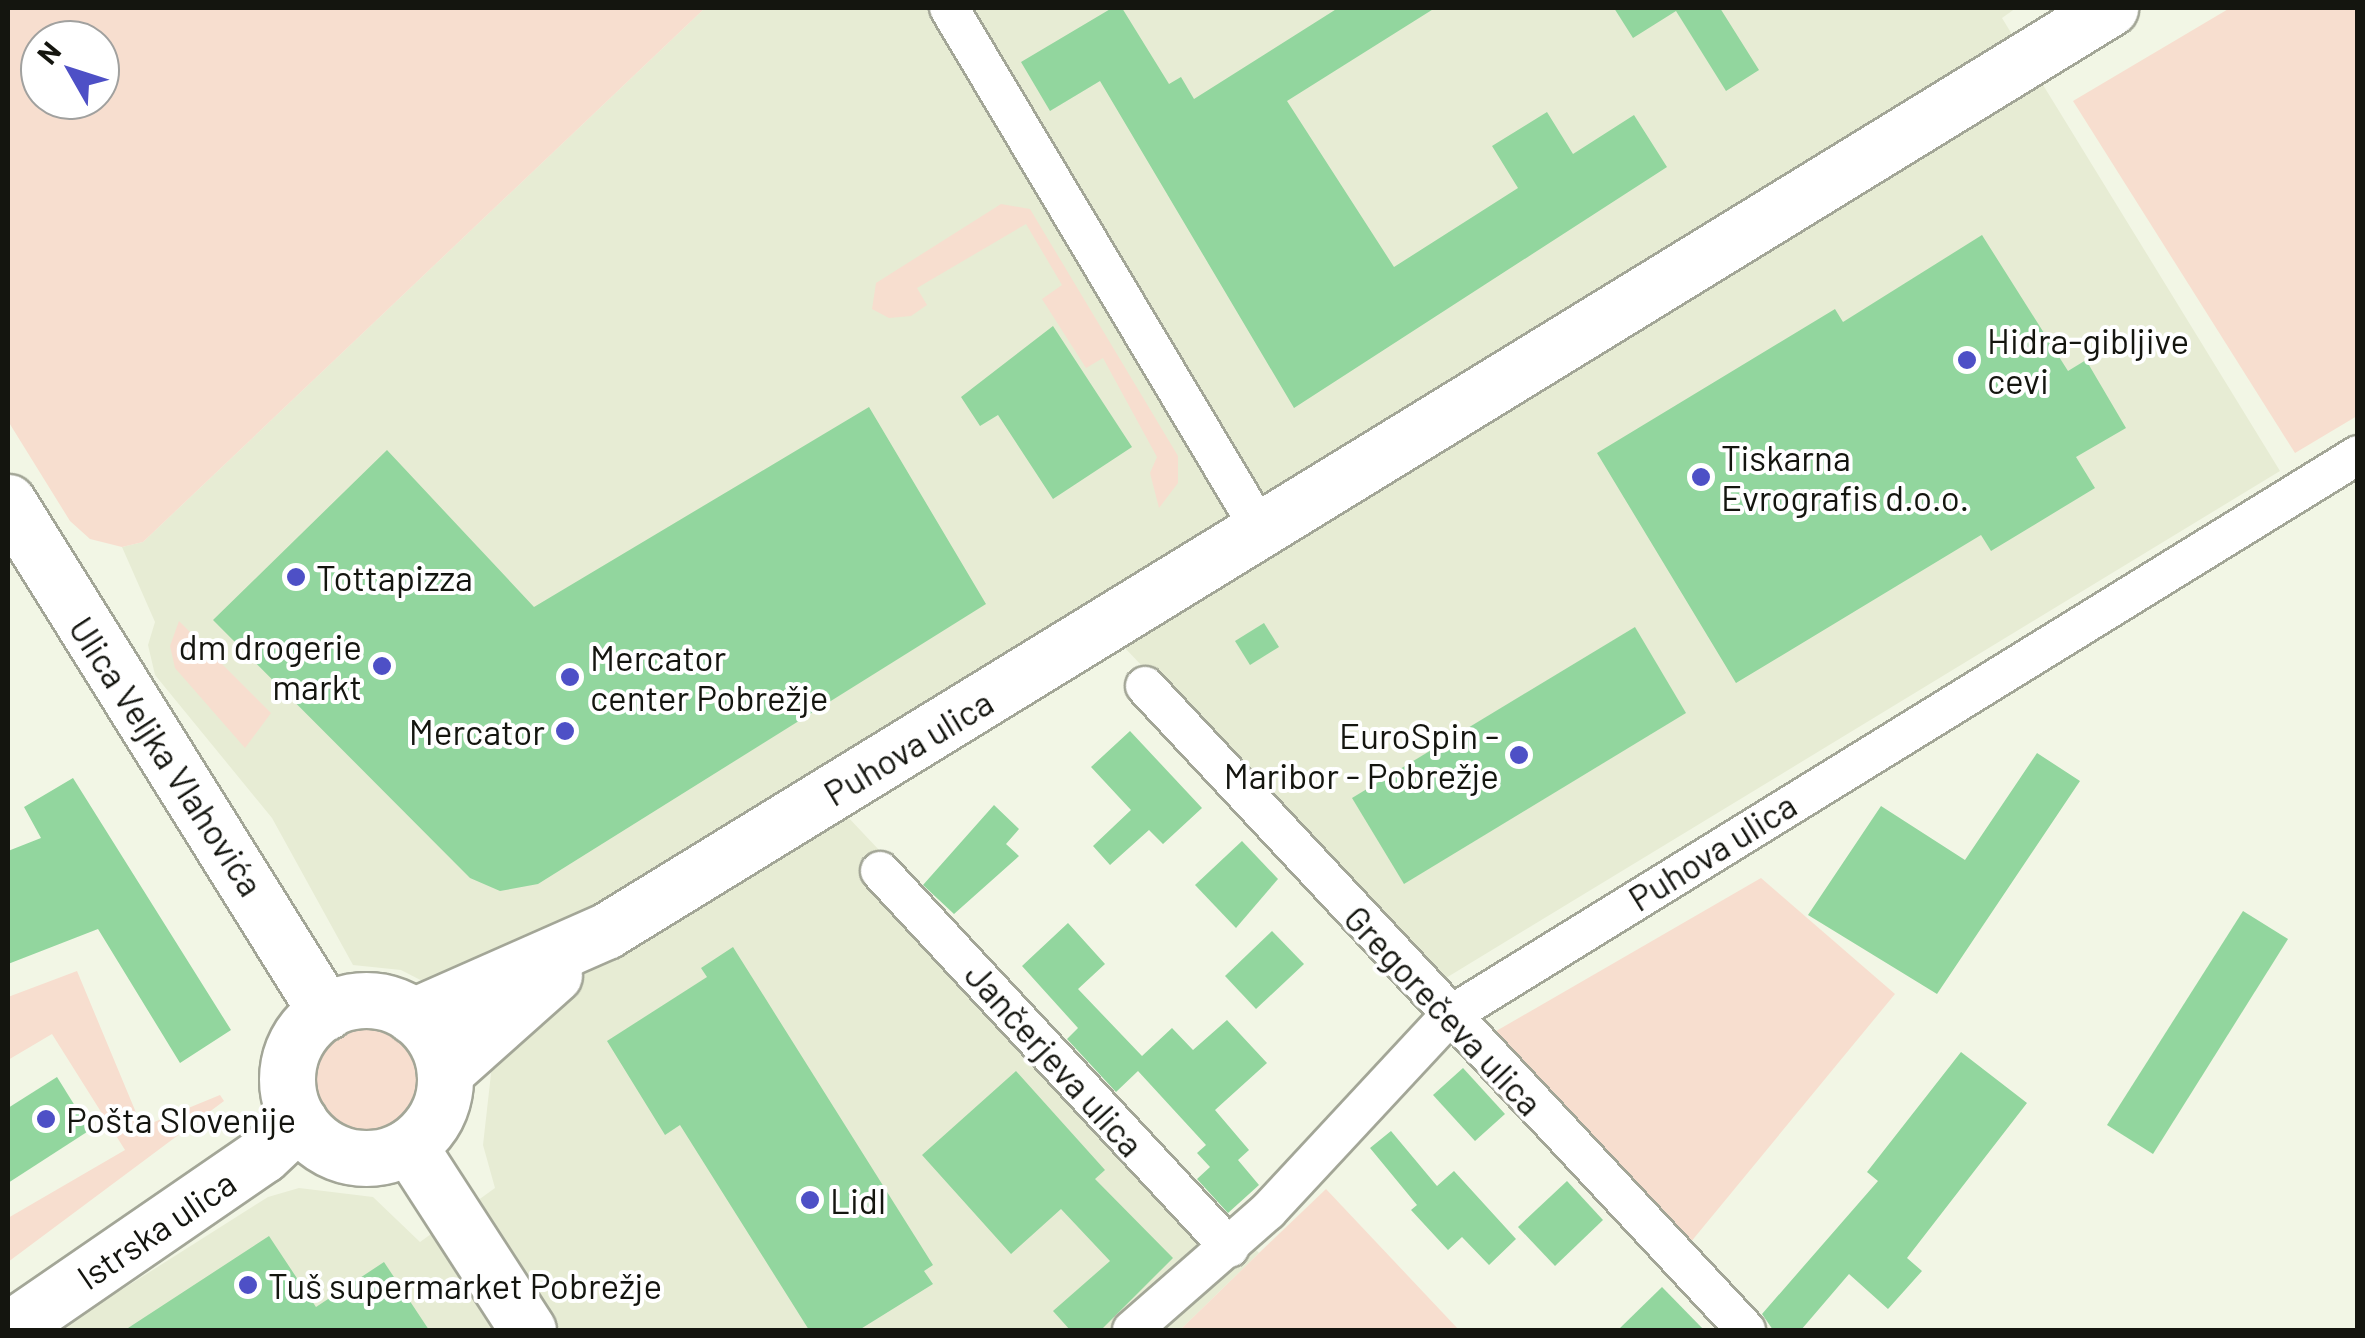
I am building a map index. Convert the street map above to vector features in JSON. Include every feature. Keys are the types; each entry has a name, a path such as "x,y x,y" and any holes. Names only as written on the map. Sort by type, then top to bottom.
{"street":[{"path":"948,8 1260,529"},
{"name":"Puhova ulica","path":"606,932 2110,8"},
{"name":"Puhova ulica","path":"1132,1330 1230,1248 1449,1016 2358,455"},
{"name":"Ulica Veljka Vlahovića","path":"8,502 326,1012"},
{"name":"Gregorečeva ulica","path":"1146,686 1449,1016 1746,1330"},
{"name":"Jančerjeva ulica","path":"880,870 1230,1248"},
{"path":"413,1016 606,932"},
{"path":"444,1072 606,932"},
{"path":"370,1000 413,1016 429,1031 444,1072 437,1114 409,1146 361,1158 315,1140 298,1121 287,1073 293,1049 326,1012 370,1000"},
{"name":"Istrska ulica","path":"8,1330 263,1156 298,1121"},
{"path":"409,1146 528,1330"}],"shaded area":[{"path":"8,8 705,8 143,542 122,547 90,539 70,521 8,421"},
{"path":"705,8 2016,8 2002,18 2280,471 1441,981 1125,648 846,815 1259,1253 1180,1330 58,1330 268,1197 299,1188 373,1197 420,1242 495,1188 483,1145 492,1065 436,988 401,970 353,965 272,818 155,675 148,645 155,622 122,547 143,542"},
{"path":"2230,8 2357,8 2357,416 2295,453 2073,101"},
{"path":"1001,204 1030,209 1178,456 1178,483 1159,508 1150,473 1157,457 1103,358 1086,368 1042,299 1062,285 1026,224 917,288 927,305 911,316 889,318 872,309 876,283"},
{"path":"179,621 271,713 245,748 175,668 170,646"},
{"path":"1761,878 1895,994 1690,1243 1491,1034"},
{"path":"77,971 142,1127 220,1095 224,1101 8,1262 8,1218 125,1150 52,1034 8,1060 8,997"},
{"path":"366,1029 385,1033 402,1044 413,1061 417,1080 413,1099 402,1116 385,1127 366,1131 347,1127 330,1116 319,1099 315,1080 319,1061 330,1044 347,1033"},
{"path":"1326,1189 1459,1330 1180,1330 1259,1253"}],"building":[{"path":"1112,8 1122,8 1169,84 1181,77 1194,99 1338,8 1435,8 1287,101 1394,267 1518,188 1492,146 1547,112 1573,154 1634,115 1667,167 1294,408 1100,81 1050,111 1021,62"},
{"path":"1614,8 1720,8 1759,70 1726,91 1676,11 1633,38"},
{"path":"1982,235 2068,371 2086,360 2126,428 2076,457 2095,488 1991,551 1981,535 1736,683 1597,453 1835,309 1843,322"},
{"path":"1053,326 1132,447 1053,499 998,415 980,426 961,397"},
{"name":"Mercator center Pobrežje","path":"869,407 986,604 538,884 500,891 470,878 213,620 387,450 534,607"},
{"path":"1264,623 1279,647 1250,665 1235,641"},
{"name":"EuroSpin - Maribor - Pobrežje","path":"1635,627 1686,713 1404,884 1352,798"},
{"path":"1130,731 1202,808 1163,844 1149,830 1110,865 1093,846 1131,810 1091,767"},
{"path":"2037,753 2080,781 1937,994 1808,915 1881,806 1965,860"},
{"path":"73,778 231,1030 180,1063 98,929 8,964 8,851 41,838 24,807"},
{"path":"994,805 1019,829 1006,844 1019,856 954,914 923,885"},
{"path":"1242,841 1278,879 1236,928 1195,885"},
{"path":"2243,911 2288,939 2153,1154 2107,1125"},
{"path":"1068,923 1105,964 1078,989 1142,1056 1172,1028 1193,1050 1227,1020 1267,1063 1215,1110 1249,1150 1238,1160 1259,1185 1228,1213 1197,1179 1210,1167 1197,1153 1206,1145 1138,1071 1116,1092 1067,1039 1078,1028 1022,966"},
{"path":"1272,931 1304,964 1256,1009 1225,976"},
{"name":"Lidl","path":"733,947 933,1265 924,1271 933,1284 859,1330 809,1330 680,1125 665,1135 607,1041 707,977 701,968"},
{"path":"1961,1052 2027,1103 1907,1258 1922,1271 1888,1309 1849,1274 1801,1330 1773,1330 1762,1314 1878,1181 1867,1172"},
{"path":"1463,1068 1505,1114 1475,1141 1433,1095"},
{"path":"1016,1071 1105,1170 1095,1179 1173,1258 1101,1330 1070,1330 1053,1311 1110,1261 1061,1209 1011,1254 922,1155"},
{"name":"Pošta Slovenije","path":"57,1077 90,1130 8,1183 8,1108"},
{"path":"1391,1131 1437,1186 1454,1171 1516,1239 1489,1265 1462,1237 1448,1250 1411,1210 1417,1205 1370,1148"},
{"path":"1567,1181 1603,1220 1555,1266 1518,1227"},
{"name":"Tuš supermarket Pobrežje","path":"269,1236 316,1307 384,1262 429,1330 125,1330"},
{"path":"1662,1287 1704,1330 1618,1330"}],"place":[{"name":"Hidra-gibljive cevi","path":"1967,360"},
{"name":"Tiskarna Evrografis d.o.o.","path":"1701,477"},
{"name":"Tottapizza","path":"296,577"},
{"name":"dm drogerie markt","path":"382,666"},
{"name":"Mercator center Pobrežje","path":"570,677"},
{"name":"Mercator","path":"565,731"},
{"name":"EuroSpin - Maribor - Pobrežje","path":"1519,755"},
{"name":"Pošta Slovenije","path":"46,1119"},
{"name":"Lidl","path":"810,1200"},
{"name":"Tuš supermarket Pobrežje","path":"248,1285"}]}
